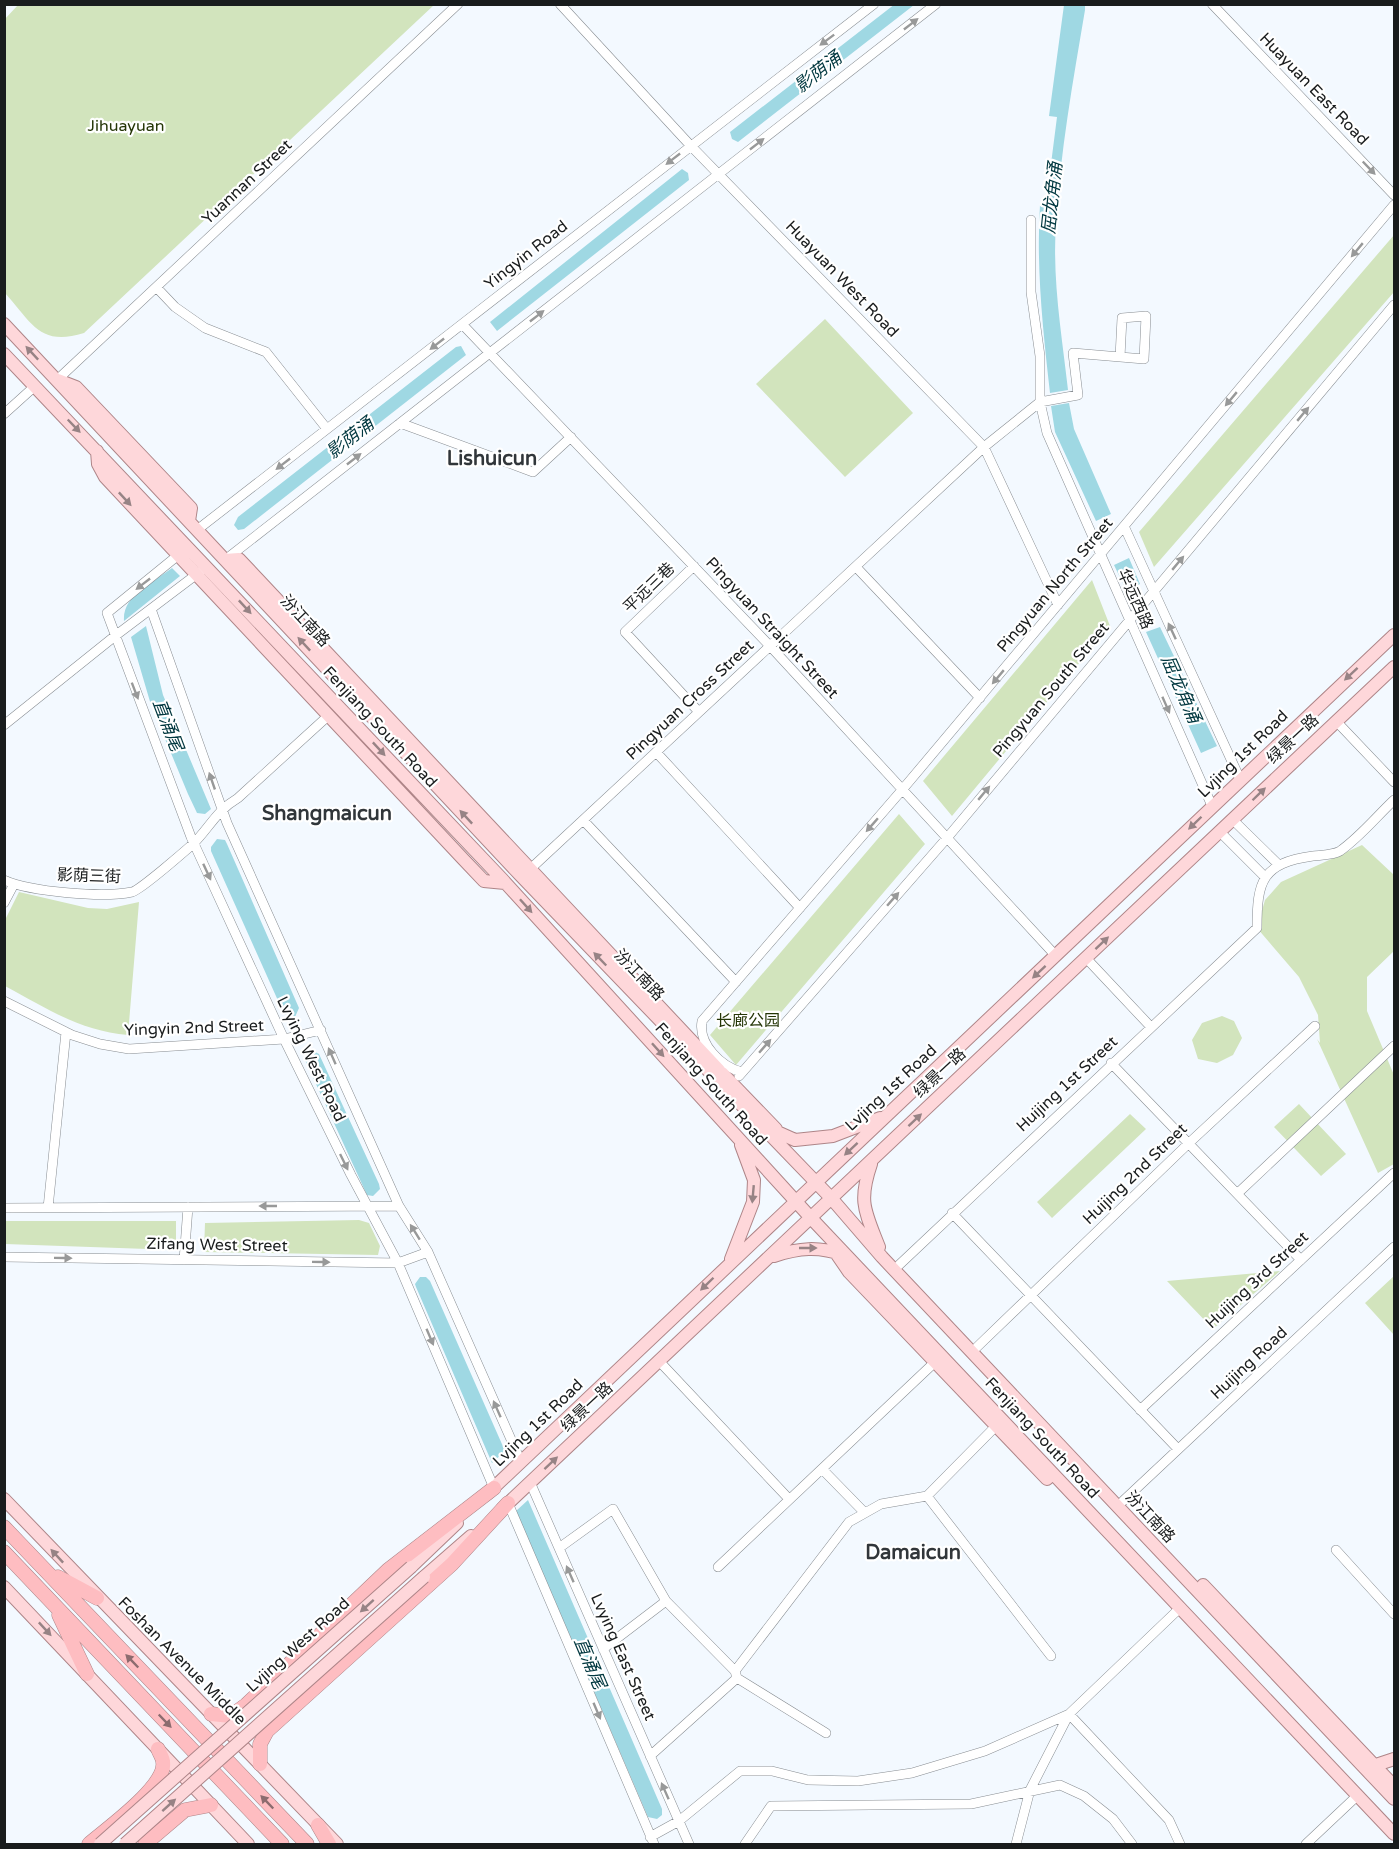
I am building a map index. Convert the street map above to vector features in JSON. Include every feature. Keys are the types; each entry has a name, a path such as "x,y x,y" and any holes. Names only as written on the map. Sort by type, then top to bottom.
{"highway":[{"path":"211,1714 231,1716 246,1705 388,1570 494,1488"},
{"path":"260,1764 260,1744 267,1731 452,1564 508,1503"},
{"name":"Foshan Avenue Middle","path":"4,1527 307,1845"},
{"path":"4,1552 282,1845"},
{"path":"46,1571 97,1598"},
{"path":"52,1603 87,1674"},
{"path":"89,1845 152,1789 161,1775 164,1762 158,1749"},
{"path":"145,1845 185,1810 211,1805"},
{"path":"318,1825 330,1845"}],"main road":[{"name":"汾江南路","path":"4,324 729,1087 757,1123 832,1199 882,1257 1014,1391 1370,1767 1395,1799"},
{"name":"Fenjiang South Road","path":"4,354 505,883 842,1254 999,1422 1395,1834"},
{"path":"97,450 101,472 328,716 484,881 505,883"},
{"name":"Lvjing 1st Road","path":"411,1567 795,1200 1395,635"},
{"name":"绿景一路","path":"508,1503 1395,667"},
{"path":"328,716 339,706"},
{"path":"464,860 474,850"},
{"path":"526,873 688,1037 719,1070 729,1087 781,1135"},
{"path":"757,1123 795,1140 833,1136 887,1115"},
{"path":"730,1262 753,1202 754,1180 738,1138"},
{"path":"872,1161 862,1189 864,1210 882,1257"},
{"path":"876,1240 977,1347 1014,1391 1123,1501 1370,1767 1395,1786"},
{"path":"770,1257 799,1248 823,1248 842,1254 849,1272 935,1362 999,1422"},
{"name":"Foshan Avenue Middle","path":"4,1499 337,1845"},
{"name":"Lvjing West Road","path":"125,1845 508,1503"},
{"name":"Lvjing West Road","path":"100,1845 411,1567"},
{"path":"4,1587 248,1845"},
{"path":"1370,1767 1395,1759"}],"street":[{"name":"Yuannan Street","path":"57,380 458,4"},
{"name":"Huayuan West Road","path":"560,4 690,145 984,447 1058,605"},
{"name":"Yingyin Road","path":"196,528 465,326 690,145 874,4"},
{"path":"223,557 400,423 488,349 719,174 936,4"},
{"name":"Huayuan East Road","path":"1212,4 1395,195"},
{"name":"Pingyuan North Street","path":"688,1037 902,790 1395,205"},
{"name":"华远西路","path":"1031,220 1031,292 1040,356 1040,402 1047,433 1099,556 1212,806"},
{"path":"157,288 175,307 205,328 266,352 327,429"},
{"name":"Pingyuan South Street","path":"729,1087 947,837 1395,305"},
{"path":"1040,402 1078,395 1073,353 1120,357 1144,359 1146,316 1122,318 1120,357"},
{"name":"Pingyuan Straight Street","path":"465,326 770,646 1056,956"},
{"path":"4,414 35,386"},
{"name":"Pingyuan Cross Street","path":"526,873 984,447 1040,402"},
{"path":"400,423 533,472 572,437"},
{"name":"华远西路","path":"1125,526 1240,779"},
{"path":"115,636 107,613 190,548"},
{"path":"4,725 206,566"},
{"name":"平远三巷","path":"694,566 625,632 699,712"},
{"path":"856,567 980,698"},
{"name":"Lvying West Road","path":"151,609 221,808 399,1206 428,1252 521,1462"},
{"name":"Lvying West Road","path":"115,636 194,843 284,1040 398,1263 494,1488"},
{"name":"影荫三街","path":"4,880 14,884 74,893 134,892 194,843 221,808 238,798 328,716"},
{"path":"1336,721 1395,782"},
{"path":"656,752 800,908"},
{"path":"1219,831 1264,876 1279,865 1305,857 1338,852 1395,800"},
{"path":"1233,819 1279,865"},
{"path":"583,820 735,982"},
{"name":"Huijing 1st Street","path":"899,1265 1150,1026 1257,928 1257,897 1264,876"},
{"path":"4,903 14,884"},
{"path":"1086,958 1150,1026"},
{"name":"Yingyin 2nd Street","path":"4,1001 66,1032 100,1044 129,1049 284,1040 321,1030"},
{"path":"702,1021 701,1029 706,1046 724,1064 742,1072"},
{"name":"Huijing 2nd Street","path":"977,1347 1189,1143 1315,1026"},
{"path":"48,1208 66,1032"},
{"path":"1238,1193 1395,1046"},
{"path":"1111,1063 1301,1260"},
{"name":"Huijing 3rd Street","path":"1140,1410 1395,1173"},
{"path":"4,1208 399,1206"},
{"path":"184,1260 188,1207"},
{"path":"952,1213 1178,1449"},
{"name":"Huijing Road","path":"1123,1501 1395,1247"},
{"name":"Zifang West Street","path":"4,1257 398,1263 428,1252"},
{"path":"659,1361 789,1500"},
{"path":"718,1567 935,1362"},
{"path":"650,1756 736,1675 849,1522 881,1504 927,1496 999,1422"},
{"path":"822,1469 864,1512"},
{"name":"Lvying East Street","path":"530,1482 689,1845"},
{"path":"927,1496 1051,1656"},
{"path":"508,1503 652,1840 740,1771 772,1771 808,1780 858,1781 912,1773 985,1751 1069,1714"},
{"path":"559,1548 613,1509 666,1601 736,1675 826,1733"},
{"path":"1336,1550 1395,1614"},
{"path":"603,1649 666,1601"},
{"path":"1016,1845 1030,1790 1069,1714 1178,1610"},
{"path":"1069,1714 1169,1820 1180,1845"},
{"path":"745,1845 771,1806 971,1804 1060,1785 1084,1796 1113,1819 1132,1845"},
{"path":"1306,1845 1358,1795"}],"green space":[{"name":"Jihuayuan","path":"18,5 434,5 84,333 57,337 38,330 5,293 4,20"},
{"path":"1394,235 1394,292 1154,567 1139,532"},
{"path":"825,319 913,413 845,477 756,384"},
{"path":"1092,580 1110,626 952,816 923,781"},
{"name":"长廊公园","path":"899,814 925,844 736,1065 710,1035"},
{"path":"1362,845 1394,875 1394,951 1367,977 1367,1011 1394,1075 1394,1164 1378,1173 1317,1039 1320,1043 1318,1015 1299,977 1257,928 1265,900 1281,882"},
{"path":"19,892 88,908 107,909 139,902 128,1035 79,1024 5,986 5,920"},
{"path":"1222,1016 1234,1021 1242,1038 1233,1055 1217,1063 1198,1059 1192,1040 1202,1023"},
{"path":"1299,1104 1346,1154 1321,1176 1274,1127"},
{"path":"1130,1114 1146,1129 1052,1218 1037,1202"},
{"path":"359,1220 369,1223 380,1246 378,1255 204,1252 205,1223"},
{"path":"5,1221 176,1221 176,1250 5,1244"},
{"path":"1280,1271 1213,1329 1167,1281"},
{"path":"1394,1276 1394,1335 1365,1303"}],"water":[{"name":"影荫涌","path":"895,4 914,5 738,142 732,139 730,132"},
{"name":"屈龙角涌","path":"1064,5 1085,5 1085,10 1064,144 1055,245 1056,287 1068,390 1050,393 1041,299 1039,229 1040,205 1046,203 1057,117 1049,116"},
{"path":"682,169 688,173 689,180 497,331 490,322"},
{"name":"影荫涌","path":"461,346 466,355 244,529 238,530 234,525 238,517 456,347"},
{"path":"1069,403 1074,429 1111,514 1096,521 1055,432 1051,406"},
{"path":"1129,558 1140,584 1126,590 1114,565"},
{"path":"172,568 180,576 124,621 128,604 134,596"},
{"name":"直涌尾","path":"146,626 163,695 211,809 205,814 197,813 151,705 131,637"},
{"name":"屈龙角涌","path":"1160,627 1217,746 1201,753 1146,632"},
{"path":"217,839 225,840 227,844 299,1008 295,1017 284,1014 211,851"},
{"path":"311,1050 319,1054 379,1184 380,1189 373,1196 367,1195 305,1060 305,1055"},
{"path":"420,1277 426,1277 430,1281 505,1451 492,1463 416,1287 415,1284"},
{"name":"直涌尾","path":"528,1500 662,1809 662,1815 657,1819 648,1817 516,1511"}],"district":[{"name":"Lishuicun","path":"492,459"},
{"name":"Shangmaicun","path":"327,814"},
{"name":"Damaicun","path":"913,1553"}]}
